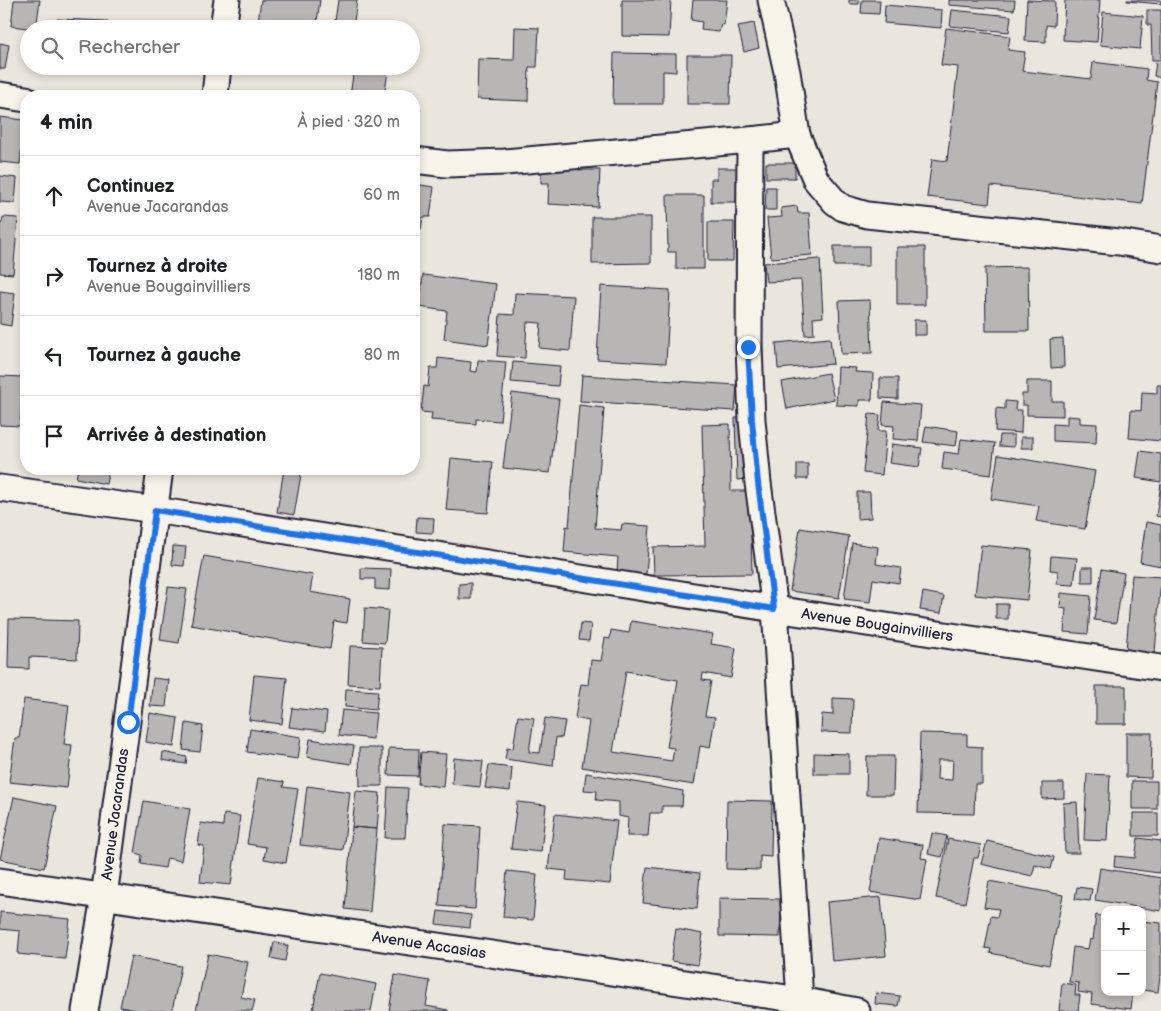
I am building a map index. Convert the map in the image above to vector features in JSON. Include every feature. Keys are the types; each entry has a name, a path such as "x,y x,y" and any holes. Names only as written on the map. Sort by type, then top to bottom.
{"street":[{"path":"224,20 227,0"},
{"path":"771,0 787,72 797,135 816,180 835,202 843,208 867,215 1119,242 1161,249"},
{"path":"215,90 217,75"},
{"path":"0,95 20,98"},
{"path":"420,161 447,164 505,162 797,135"},
{"path":"750,140 748,347 752,420 774,609 800,1000"},
{"name":"Avenue Jacarandas","path":"85,1011 104,897 159,475"},
{"name":"Avenue Bougainvilliers","path":"0,488 155,510 774,609 1161,668"},
{"name":"Avenue Accasias","path":"0,881 800,1000 857,1011"}],"building":[{"path":"14,0 40,0 37,20 20,20 20,27 11,26"},
{"path":"261,0 320,0 317,20 258,20"},
{"path":"338,0 357,0 354,20 335,20"},
{"path":"622,0 671,0 669,37 622,36"},
{"path":"693,0 727,0 724,25 721,24 719,32 701,30 702,22 691,20"},
{"path":"849,0 859,0 859,4 849,4"},
{"path":"862,0 880,0 879,14 861,13"},
{"path":"949,0 1015,0 1014,10 949,5"},
{"path":"1027,0 1055,1 1054,26 1046,25 1046,42 1025,41"},
{"path":"1065,0 1100,0 1097,42 1063,40"},
{"path":"1161,0 1161,4 1127,1"},
{"path":"885,5 942,10 941,28 884,23"},
{"path":"952,10 1011,16 1009,32 950,26"},
{"path":"1147,10 1161,10 1161,60 1152,60 1151,25 1147,25"},
{"path":"1103,12 1143,16 1140,49 1100,45"},
{"path":"754,23 759,48 744,52 738,26"},
{"path":"515,27 539,28 537,67 529,67 528,101 477,99 478,59 514,60"},
{"path":"946,28 1010,36 1008,50 1025,52 1022,71 1091,79 1093,62 1147,69 1146,80 1157,82 1142,204 991,186 989,204 927,197 932,159 947,161 958,67 941,65"},
{"path":"0,43 9,45 5,69 0,69"},
{"path":"614,53 676,54 676,72 663,71 663,104 613,104"},
{"path":"687,55 731,55 730,104 687,104"},
{"path":"1156,62 1161,63 1161,78 1154,76"},
{"path":"353,75 388,75 385,90 351,90"},
{"path":"0,117 20,120 20,164 0,162"},
{"path":"766,163 795,163 795,178 766,178"},
{"path":"579,164 579,170 600,170 598,207 548,204 549,183 541,183 541,168"},
{"path":"717,168 739,168 739,202 711,202 711,179 717,179"},
{"path":"0,176 17,178 15,203 0,202"},
{"path":"420,185 434,187 430,217 423,217 421,229"},
{"path":"766,187 776,187 776,210 765,210"},
{"path":"667,195 704,195 704,269 676,269 676,252 668,252"},
{"path":"797,206 798,213 809,213 812,255 771,258 767,218 782,217 781,208"},
{"path":"3,217 18,218 13,274 0,273 0,223 2,223"},
{"path":"592,217 651,217 651,263 592,264"},
{"path":"708,222 734,222 733,261 708,261"},
{"path":"834,246 869,246 869,266 834,266"},
{"path":"897,247 925,247 925,305 897,305"},
{"path":"820,259 823,317 813,318 814,334 805,335 801,280 766,282 764,263"},
{"path":"1028,267 1029,331 986,331 985,268"},
{"path":"423,275 496,284 488,345 444,339 447,311 420,307"},
{"path":"601,286 670,290 666,363 597,359"},
{"path":"0,291 15,293 11,326 0,324"},
{"path":"515,293 574,296 570,351 539,348 541,323 527,322 525,358 497,356 500,314 514,315"},
{"path":"870,300 872,353 841,354 839,301"},
{"path":"914,320 926,320 926,335 914,335"},
{"path":"830,338 833,364 778,369 776,343"},
{"path":"1063,338 1064,367 1051,368 1050,339"},
{"path":"438,358 471,362 470,371 477,372 478,360 506,362 500,421 476,419 476,424 431,420 432,413 421,412 424,386 428,387 430,368 437,368"},
{"path":"513,362 560,366 558,386 511,382"},
{"path":"838,367 856,368 855,372 873,373 872,400 859,400 859,406 836,405"},
{"path":"828,373 834,399 787,409 782,382"},
{"path":"582,375 737,385 735,411 580,401"},
{"path":"0,376 20,377 20,426 0,425"},
{"path":"880,378 898,378 898,399 880,398"},
{"path":"1027,381 1052,381 1052,401 1063,401 1063,416 1027,415 1027,405 1022,405 1022,394 1027,394"},
{"path":"1157,385 1161,385 1161,441 1129,438 1131,410 1141,411 1142,392 1157,393"},
{"path":"512,393 559,399 550,473 503,468"},
{"path":"1005,401 1016,402 1015,410 1022,410 1021,433 995,431 996,408 1005,409"},
{"path":"884,402 921,405 918,441 893,439 894,426 882,425"},
{"path":"579,405 604,408 595,528 621,530 622,524 650,526 646,574 617,572 618,557 564,552 566,526 569,527"},
{"path":"869,414 880,415 878,431 886,431 882,475 863,473"},
{"path":"1067,416 1080,417 1080,423 1097,424 1096,443 1053,441 1053,424 1067,425"},
{"path":"735,418 747,418 749,479 737,480"},
{"path":"730,424 731,491 750,491 752,574 654,575 653,547 705,546 702,425"},
{"path":"926,426 958,431 956,446 923,442"},
{"path":"1000,435 1014,435 1014,447 999,446"},
{"path":"1021,437 1033,437 1033,448 1021,448"},
{"path":"961,439 995,443 991,475 942,469 944,452 959,454"},
{"path":"892,444 922,448 919,467 889,463"},
{"path":"1140,451 1161,454 1161,482 1136,478"},
{"path":"998,455 1095,471 1085,529 1036,521 1039,506 991,499"},
{"path":"451,458 493,462 488,513 446,510"},
{"path":"797,464 808,464 808,479 797,479"},
{"path":"77,475 108,475 106,484 76,478"},
{"path":"283,475 301,475 294,515 277,512"},
{"path":"1161,484 1161,517 1156,516"},
{"path":"857,492 870,492 871,518 857,519"},
{"path":"417,517 434,518 433,533 416,532"},
{"path":"1146,522 1161,525 1161,566 1140,562"},
{"path":"800,528 849,536 839,598 790,591"},
{"path":"852,543 878,547 876,564 901,568 899,583 873,579 870,602 844,599"},
{"path":"981,545 1032,550 1027,600 975,595"},
{"path":"173,546 186,547 184,566 172,565"},
{"path":"204,556 313,575 310,592 350,599 347,623 334,621 330,649 191,625"},
{"path":"1051,556 1077,558 1074,585 1057,584 1058,571 1050,570"},
{"path":"1082,567 1093,567 1093,582 1082,582"},
{"path":"361,568 391,569 390,590 375,589 375,579 361,579"},
{"path":"1102,569 1124,573 1116,623 1094,620"},
{"path":"1132,575 1161,577 1155,653 1126,651"},
{"path":"471,583 471,599 459,599 459,584"},
{"path":"168,587 187,589 179,643 160,640"},
{"path":"923,592 944,596 941,613 920,610"},
{"path":"1061,593 1091,596 1088,634 1064,632 1066,609 1060,608"},
{"path":"996,604 1008,604 1008,619 996,619"},
{"path":"365,608 388,610 385,643 363,641"},
{"path":"9,619 78,621 77,659 29,657 29,669 8,668"},
{"path":"631,621 713,634 711,644 736,648 731,678 703,673 702,680 711,681 705,716 715,717 710,748 700,746 694,785 582,767 589,721 575,718 581,684 588,685 591,660 601,661 605,638 610,639 611,630 629,633","holes":["626,671 678,680 667,747 674,748 672,761 613,752"]},
{"path":"581,623 591,624 589,641 579,640"},
{"path":"350,646 382,647 380,686 348,684"},
{"path":"254,675 287,678 282,724 249,720"},
{"path":"153,678 169,680 166,707 150,706"},
{"path":"1096,686 1126,686 1126,724 1096,724"},
{"path":"346,689 378,691 376,710 345,707"},
{"path":"833,698 853,699 852,733 821,732 822,714 833,715"},
{"path":"24,699 69,705 64,744 72,745 67,788 9,782 15,738 19,738"},
{"path":"292,708 327,712 325,731 289,727"},
{"path":"342,710 376,713 373,739 339,735"},
{"path":"150,713 178,718 174,747 146,742"},
{"path":"518,716 534,718 529,752 540,753 545,718 565,721 562,738 556,737 553,766 505,759 507,748 513,749"},
{"path":"186,723 203,726 200,752 183,750"},
{"path":"250,729 301,737 298,759 247,752"},
{"path":"920,733 967,734 967,746 982,747 982,784 975,784 974,814 918,813","holes":["938,760 953,760 952,780 937,779"]},
{"path":"1126,733 1152,733 1151,778 1126,777"},
{"path":"310,739 354,746 351,764 307,757"},
{"path":"359,748 382,748 382,786 360,786"},
{"path":"389,748 419,749 418,776 388,775"},
{"path":"163,752 187,757 186,764 162,760"},
{"path":"421,752 446,754 443,787 418,784"},
{"path":"814,753 849,754 849,774 814,774"},
{"path":"867,756 894,756 893,795 866,795"},
{"path":"454,758 483,761 480,787 452,784"},
{"path":"489,765 512,768 510,791 485,788"},
{"path":"586,773 683,791 682,806 662,806 662,813 650,813 648,836 627,836 628,818 619,816 619,802 596,800 597,791 584,790"},
{"path":"1087,774 1110,775 1107,841 1084,840"},
{"path":"258,778 284,782 283,787 298,789 286,863 264,859 266,847 247,844"},
{"path":"1132,781 1157,781 1157,809 1132,809"},
{"path":"1042,783 1064,783 1064,798 1042,799"},
{"path":"307,786 350,792 343,850 300,845"},
{"path":"388,787 408,788 405,838 385,838"},
{"path":"356,791 380,793 377,829 352,827"},
{"path":"14,797 57,806 44,868 0,859"},
{"path":"727,800 772,801 771,857 760,856 760,870 726,869"},
{"path":"144,801 190,809 181,861 167,858 165,868 141,864 142,855 135,853"},
{"path":"517,802 546,805 541,852 511,849"},
{"path":"1077,802 1079,853 1065,853 1063,803"},
{"path":"1133,813 1158,813 1158,836 1133,836"},
{"path":"224,814 240,816 231,885 200,882 204,846 198,845 201,823 223,826"},
{"path":"555,814 617,821 610,884 566,880 567,871 548,869"},
{"path":"445,824 480,826 475,909 439,906"},
{"path":"352,827 377,829 370,912 345,909"},
{"path":"932,833 947,836 942,857 928,854"},
{"path":"879,838 923,845 921,858 927,859 920,900 870,892"},
{"path":"1138,838 1161,841 1159,873 1114,867 1115,856 1135,858"},
{"path":"948,839 981,845 978,858 974,858 965,903 936,898"},
{"path":"987,841 1054,857 1051,869 1035,865 1032,876 981,864"},
{"path":"647,867 700,873 697,909 643,903"},
{"path":"1100,868 1161,878 1161,911 1146,908 1146,906 1131,906 1095,900"},
{"path":"507,871 537,874 533,920 503,917"},
{"path":"989,881 1063,895 1049,965 990,953 991,949 985,948 991,916 997,917 999,909 984,907"},
{"path":"1077,887 1092,889 1090,901 1075,899"},
{"path":"881,897 886,956 832,961 827,902"},
{"path":"719,898 781,899 780,937 719,936"},
{"path":"438,911 471,915 470,928 436,924"},
{"path":"0,912 70,919 65,959 18,954 20,931 0,929"},
{"path":"1096,915 1101,916 1101,996 1133,996 1131,1009 1091,1004 1092,994 1078,992 1079,983 1069,982 1073,947 1088,949 1090,939 1093,940"},
{"path":"1146,921 1161,923 1161,976 1158,992 1146,990"},
{"path":"676,929 703,934 698,965 671,961"},
{"path":"274,942 288,946 285,961 271,958"},
{"path":"208,954 248,962 241,997 255,1000 252,1011 196,1011"},
{"path":"131,956 181,966 172,1011 141,1011 120,1007"},
{"path":"320,973 376,984 371,1011 318,1011 313,1009"},
{"path":"395,975 430,981 426,1006 448,1011 389,1011"},
{"path":"1062,983 1076,985 1075,995 1080,995 1078,1011 1059,1011"},
{"path":"876,993 900,996 898,1006 875,1004"}],"route":[{"path":"128,722 155,510 774,609 758,483 748,347"}]}
